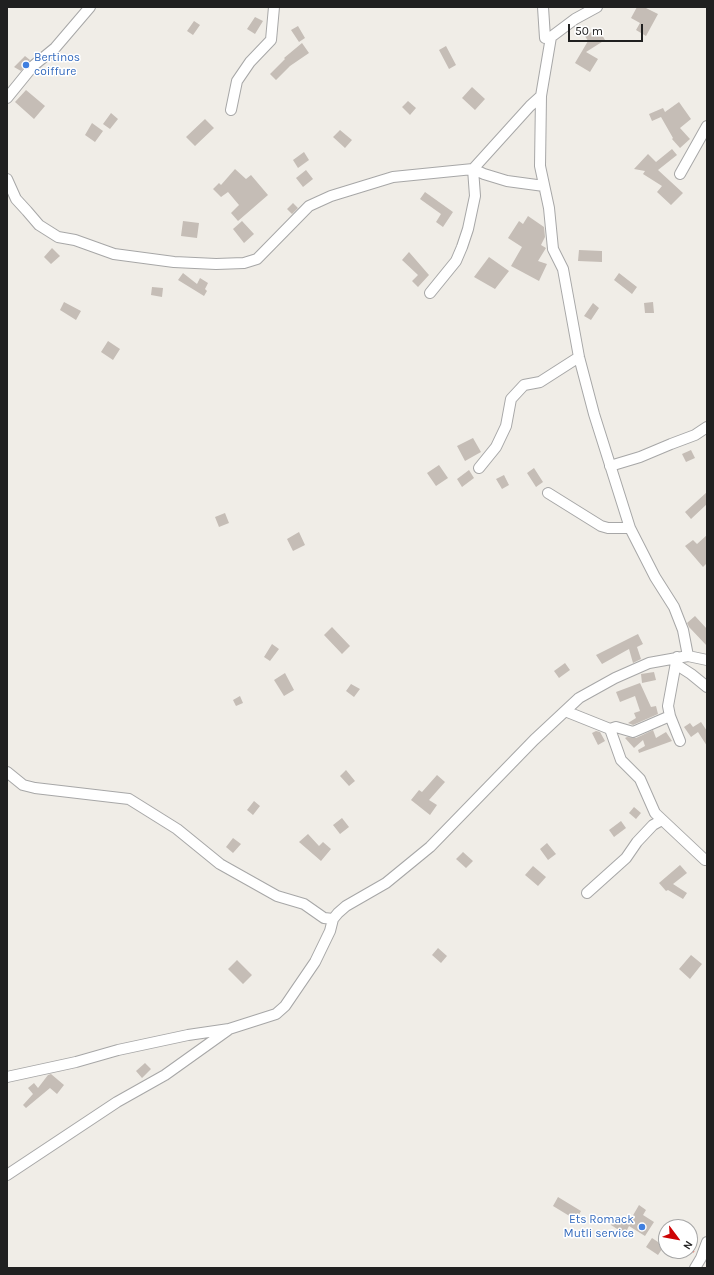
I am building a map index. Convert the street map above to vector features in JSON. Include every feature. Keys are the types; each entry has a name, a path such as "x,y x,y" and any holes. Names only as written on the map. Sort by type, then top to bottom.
{"street":[{"path":"7,98 33,66 55,48 90,7"},
{"path":"231,110 237,81 250,62 271,40 274,7"},
{"path":"543,7 544,38"},
{"path":"597,7 575,19 551,37 541,96 540,166 549,208 553,249 563,269 580,357 594,414 630,528 655,577 674,607 683,630 688,656"},
{"path":"430,293 456,261 462,247 468,229 475,196 473,169 530,106 541,96"},
{"path":"680,174 707,126"},
{"path":"7,179 16,199 27,212 39,225 58,237 75,240 114,254 174,262 216,264 244,263 258,259 309,206 331,196 393,178 473,169 507,181 544,186"},
{"path":"479,468 496,447 506,426 511,399 524,385 540,382 580,357"},
{"path":"610,466 695,435 707,427"},
{"path":"548,493 605,527 630,528"},
{"path":"7,1077 76,1062 118,1050 188,1035 229,1029 263,1020 276,1014 285,1006 315,962 330,931 333,920 346,906 386,883 430,847 564,710 579,698 615,678 649,663 677,661 688,656 707,660"},
{"path":"677,661 707,687"},
{"path":"677,661 668,706 670,716 680,741"},
{"path":"564,710 610,729 616,728 633,732 670,716"},
{"path":"610,729 622,760 640,779 655,813 705,860 707,859"},
{"path":"7,772 23,785 35,788 129,799 177,829 220,864 277,896 304,904 324,918 333,920"},
{"path":"588,893 626,858 637,842 653,825 662,820"},
{"path":"7,1175 117,1102 165,1075 229,1029"},
{"path":"695,1268 702,1258 707,1242"}],"building":[{"path":"637,7 644,7 658,14 646,36 636,30 640,23 631,18"},
{"path":"255,17 263,21 255,34 247,29"},
{"path":"194,21 200,25 193,35 187,31"},
{"path":"298,26 305,38 299,42 291,30"},
{"path":"598,28 605,40 586,52 598,59 590,72 575,63 588,41 585,36"},
{"path":"302,43 309,53 290,66 276,80 270,74 285,59 284,58"},
{"path":"446,46 456,65 449,69 439,50"},
{"path":"25,56 30,60 21,71 14,67"},
{"path":"472,87 485,99 475,110 462,98"},
{"path":"26,90 45,106 34,119 15,102"},
{"path":"408,101 416,108 410,115 402,107"},
{"path":"679,102 691,119 680,128 690,139 680,148 672,139 673,138 661,117 652,121 649,114 663,108 665,112"},
{"path":"111,113 118,119 110,129 103,124"},
{"path":"205,119 214,128 195,146 186,137"},
{"path":"92,123 103,131 95,142 85,135"},
{"path":"340,130 352,140 345,148 333,137"},
{"path":"672,149 677,155 658,170 683,193 671,205 657,192 662,186 643,174 645,171 634,169 648,154 656,162"},
{"path":"304,152 309,160 298,168 293,160"},
{"path":"235,169 246,179 251,175 268,195 238,221 231,213 239,205 228,192 221,197 213,189 219,183 221,185"},
{"path":"306,170 313,179 303,187 296,178"},
{"path":"425,192 453,212 443,227 436,222 441,214 420,199"},
{"path":"293,203 298,208 292,214 287,209"},
{"path":"528,216 544,227 545,237 541,245 546,248 538,261 547,264 539,281 511,266 522,247 508,238 519,221 523,224"},
{"path":"183,221 199,223 197,238 181,236"},
{"path":"242,221 254,234 244,243 233,229"},
{"path":"52,248 60,256 51,264 44,257"},
{"path":"579,250 602,251 602,262 578,261"},
{"path":"409,252 429,275 418,287 412,281 418,275 402,260"},
{"path":"489,257 509,271 495,289 474,277"},
{"path":"183,273 197,284 200,278 208,283 205,289 207,291 204,296 178,280"},
{"path":"619,273 637,287 632,294 614,280"},
{"path":"152,287 163,288 162,297 151,295"},
{"path":"64,302 81,311 76,320 60,310"},
{"path":"653,302 654,313 645,313 644,303"},
{"path":"593,303 599,308 591,320 584,316"},
{"path":"108,341 120,349 113,360 101,352"},
{"path":"473,438 481,452 465,461 457,446"},
{"path":"691,450 695,458 686,462 682,454"},
{"path":"439,465 448,478 436,486 427,473"},
{"path":"534,468 543,482 536,487 527,473"},
{"path":"469,470 474,478 462,487 457,479"},
{"path":"504,475 509,485 502,489 496,479"},
{"path":"707,492 707,504 691,519 685,512"},
{"path":"225,513 229,523 219,527 215,517"},
{"path":"299,532 305,545 293,551 287,539"},
{"path":"707,535 707,563 703,567 685,546 693,540 697,544"},
{"path":"695,616 707,629 707,646 687,623"},
{"path":"332,627 350,646 342,654 324,635"},
{"path":"638,634 643,644 637,647 641,659 633,663 629,649 602,664 596,655"},
{"path":"272,644 279,649 270,661 264,657"},
{"path":"565,663 570,670 559,678 554,671"},
{"path":"654,672 656,680 642,683 641,674"},
{"path":"285,673 294,690 284,696 274,680"},
{"path":"640,683 651,707 656,706 658,714 633,725 628,723 636,718 634,713 640,711 635,696 620,702 616,692"},
{"path":"351,684 360,689 354,697 346,691"},
{"path":"240,696 243,703 236,706 233,700"},
{"path":"701,722 707,731 707,746 698,732 691,737 684,727 690,723 693,727"},
{"path":"653,730 656,738 666,732 672,741 639,753 638,750 645,746 643,740 634,748 625,738 636,738"},
{"path":"596,731 600,732 605,741 598,745 592,733"},
{"path":"346,770 355,781 349,786 340,776"},
{"path":"437,775 445,782 429,800 437,805 430,815 411,800 419,790 422,792"},
{"path":"254,801 260,806 253,815 247,810"},
{"path":"634,807 641,813 636,819 629,813"},
{"path":"342,818 349,827 340,834 333,825"},
{"path":"621,821 626,828 614,837 609,830"},
{"path":"308,834 319,846 323,842 331,849 321,861 299,842"},
{"path":"233,838 241,844 233,853 226,847"},
{"path":"547,843 556,854 548,860 540,849"},
{"path":"463,852 473,861 466,868 456,859"},
{"path":"680,865 687,873 673,884 687,893 683,899 668,890 666,891 659,883"},
{"path":"533,866 546,877 538,886 525,875"},
{"path":"438,948 447,956 441,963 432,955"},
{"path":"691,955 702,964 690,979 679,969"},
{"path":"237,960 252,975 243,984 228,969"},
{"path":"145,1063 151,1069 142,1078 136,1071"},
{"path":"51,1074 64,1085 57,1094 50,1088 26,1108 23,1105 33,1094 28,1088 34,1083 38,1088 48,1075"},
{"path":"558,1197 581,1211 576,1220 553,1206"},
{"path":"639,1205 646,1210 643,1215 654,1222 645,1236 629,1226 625,1234 611,1225 616,1217 628,1224"},
{"path":"652,1238 658,1242 658,1255 646,1247"}],"place":[{"name":"Bertinos coiffure","path":"26,65"},
{"name":"Ets Romack Mutli service","path":"642,1227"}]}
